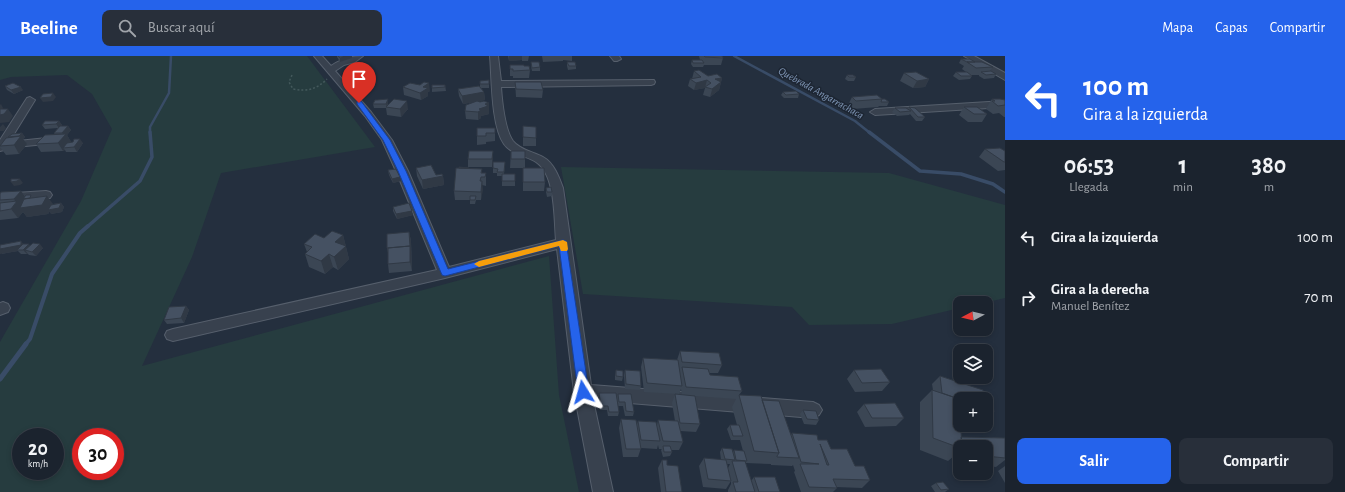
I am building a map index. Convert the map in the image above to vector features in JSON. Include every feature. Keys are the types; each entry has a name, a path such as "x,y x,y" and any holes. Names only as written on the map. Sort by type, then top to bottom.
{"street":[{"path":"318,56 368,114 387,140 402,171 445,273"},
{"path":"331,70 342,63 359,56"},
{"path":"494,56 498,104 504,131 509,143 541,160 551,172 557,188 583,392 603,492"},
{"path":"968,56 1005,76"},
{"path":"497,84 651,82"},
{"path":"1,147 30,100"},
{"path":"875,112 1005,104"},
{"path":"1,147 66,140"},
{"path":"0,198 46,195"},
{"path":"173,335 445,273 563,242"},
{"path":"583,392 813,410"}],"path":[{"path":"292,75 290,82 292,88 304,91 320,86 329,77 331,70"}],"green space":[{"path":"0,56 307,56 375,147 221,173 192,257 142,366 549,256 559,395 579,492 0,492 0,342 81,201 112,129 92,94 67,75 11,77 0,80"},
{"path":"561,167 889,173 1005,205 1005,298 993,301 993,296 953,296 953,310 892,324 809,325 792,307 583,294"}],"building":[{"path":"704,56 722,56 723,58 705,57"},
{"path":"961,59 970,59 975,62 967,62"},
{"path":"692,60 702,60 704,63 693,63"},
{"path":"531,62 539,62 540,67 532,68"},
{"path":"567,62 575,62 576,66 569,66"},
{"path":"967,62 982,62 993,67 976,68"},
{"path":"510,65 529,66 530,70 513,71 513,69 510,69"},
{"path":"699,70 708,76 717,74 722,78 715,79 721,82 712,89 705,87 711,83 707,80 696,83 690,79 701,77 694,71"},
{"path":"991,71 996,74 986,75 981,72"},
{"path":"916,72 929,79 917,81 904,73"},
{"path":"956,72 967,72 972,76 961,76"},
{"path":"847,75 853,75 856,77 849,77"},
{"path":"489,80 489,84 480,84 480,81"},
{"path":"424,82 429,83 423,87 428,88 420,93 403,87 410,83 420,85"},
{"path":"515,82 541,82 543,90 516,89"},
{"path":"13,83 21,87 11,90 5,86"},
{"path":"432,85 445,85 445,87 432,88"},
{"path":"479,86 484,92 462,96 458,89"},
{"path":"796,91 799,94 786,95 783,92"},
{"path":"53,93 51,97 40,98 43,94"},
{"path":"877,95 882,99 856,101 852,97"},
{"path":"388,99 386,104 373,104 375,100"},
{"path":"394,99 407,101 400,109 386,107"},
{"path":"882,99 885,99 889,102 881,102"},
{"path":"992,99 1005,100 1005,105 998,106 992,101 995,101"},
{"path":"477,101 489,103 485,104 488,106 479,109 481,110 478,112 465,111 466,105"},
{"path":"909,107 915,108 925,117 918,117"},
{"path":"964,107 977,107 987,114 974,114"},
{"path":"895,108 906,108 911,111 900,112"},
{"path":"0,109 8,109 4,114 0,115"},
{"path":"45,121 59,121 56,124 42,125"},
{"path":"60,126 68,126 62,133 54,133"},
{"path":"523,126 536,127 536,138 523,137"},
{"path":"477,128 495,128 495,133 486,133 486,136 477,136"},
{"path":"22,133 19,136 8,137 12,134"},
{"path":"66,134 58,143 36,144 45,135"},
{"path":"21,136 14,145 0,146 6,138"},
{"path":"74,139 80,139 74,147 63,148 67,143 73,142"},
{"path":"1000,148 1005,151 1005,162 985,149"},
{"path":"469,151 493,151 492,159 468,159"},
{"path":"511,151 525,151 525,159 511,159"},
{"path":"493,162 505,162 504,172 497,172 498,169 493,168"},
{"path":"431,165 436,175 442,174 443,176 422,180 416,168"},
{"path":"456,168 482,169 481,173 486,173 485,177 481,177 481,192 454,191"},
{"path":"523,168 544,168 545,182 523,182"},
{"path":"396,169 400,177 392,179 388,170"},
{"path":"502,174 515,174 515,181 502,181"},
{"path":"11,179 20,179 11,182"},
{"path":"551,187 552,192 547,192 546,188"},
{"path":"21,191 14,199 0,200 1,192"},
{"path":"26,195 31,195 30,198 23,199"},
{"path":"47,196 42,205 20,208 24,199"},
{"path":"470,196 476,196 475,200 470,200"},
{"path":"17,201 11,209 0,211 0,203"},
{"path":"61,203 59,208 48,210 51,205"},
{"path":"409,203 412,211 396,214 393,207"},
{"path":"332,231 343,235 335,242 346,246 334,257 329,254 321,261 305,254 312,247 304,244 315,234 324,238"},
{"path":"409,232 410,246 387,248 387,234"},
{"path":"21,241 21,245 0,249 0,245"},
{"path":"33,243 40,244 32,252 25,250"},
{"path":"23,244 29,244 23,250 17,250"},
{"path":"410,246 410,262 388,264 388,248"},
{"path":"186,306 181,318 164,320 169,307"},
{"path":"680,351 719,353 722,365 682,362"},
{"path":"643,358 678,360 682,386 647,383"},
{"path":"682,367 708,369 710,375 738,377 742,391 686,387"},
{"path":"881,369 890,382 862,383 854,370"},
{"path":"616,370 623,371 623,377 616,376"},
{"path":"625,370 640,371 641,386 626,384"},
{"path":"940,376 953,380 953,384 965,384 983,390 983,392 953,392 953,397 942,393"},
{"path":"932,390 953,397 953,432 961,432 962,440 953,440 953,445 933,438"},
{"path":"599,393 616,393 619,412 609,412 608,406 601,406"},
{"path":"618,394 631,394 634,412 626,411 625,402 619,402"},
{"path":"675,394 695,396 700,424 680,423"},
{"path":"739,395 761,396 779,453 754,451"},
{"path":"762,400 779,401 799,458 777,457 779,453"},
{"path":"895,403 904,418 872,418 864,404"},
{"path":"803,410 816,411 819,420 807,419"},
{"path":"621,419 636,420 641,449 626,449"},
{"path":"658,420 678,421 683,442 663,441"},
{"path":"638,421 656,422 660,441 641,440"},
{"path":"730,425 739,425 743,436 733,436"},
{"path":"792,433 817,435 818,440 827,440 831,449 847,449 855,466 864,466 870,480 833,479 837,488 809,487 800,464 819,464 801,462","holes":["820,444 829,465 827,465"]},
{"path":"961,437 1005,438 1005,458 993,457 993,440 961,440"},
{"path":"663,446 670,446 672,452 664,452"},
{"path":"722,448 732,449 735,460 725,459"},
{"path":"734,450 744,451 747,461 736,460"},
{"path":"704,458 726,460 731,481 708,479"},
{"path":"662,460 667,460 667,465 678,466 682,492 666,492"},
{"path":"732,461 745,461 755,492 736,492 733,482 738,482"},
{"path":"754,477 775,477 780,492 759,492"},
{"path":"943,482 949,489 941,490 936,483"}],"waterway":[{"path":"150,132 150,127 169,93 171,56"},
{"name":"Quebrada Angarrachaca","path":"734,56 855,121 870,133"},
{"path":"87,227 140,181 152,157 150,132"},
{"name":"Quebrada Angarrachaca","path":"869,132 920,171 961,174 993,184 1005,192"},
{"path":"25,345 30,339 52,274 80,233 88,226"},
{"path":"0,379 26,344"}],"slow traffic":[{"path":"479,264 563,242 564,249"}],"route":[{"path":"359,103 387,140 402,171 445,273 563,242 583,392"}]}
